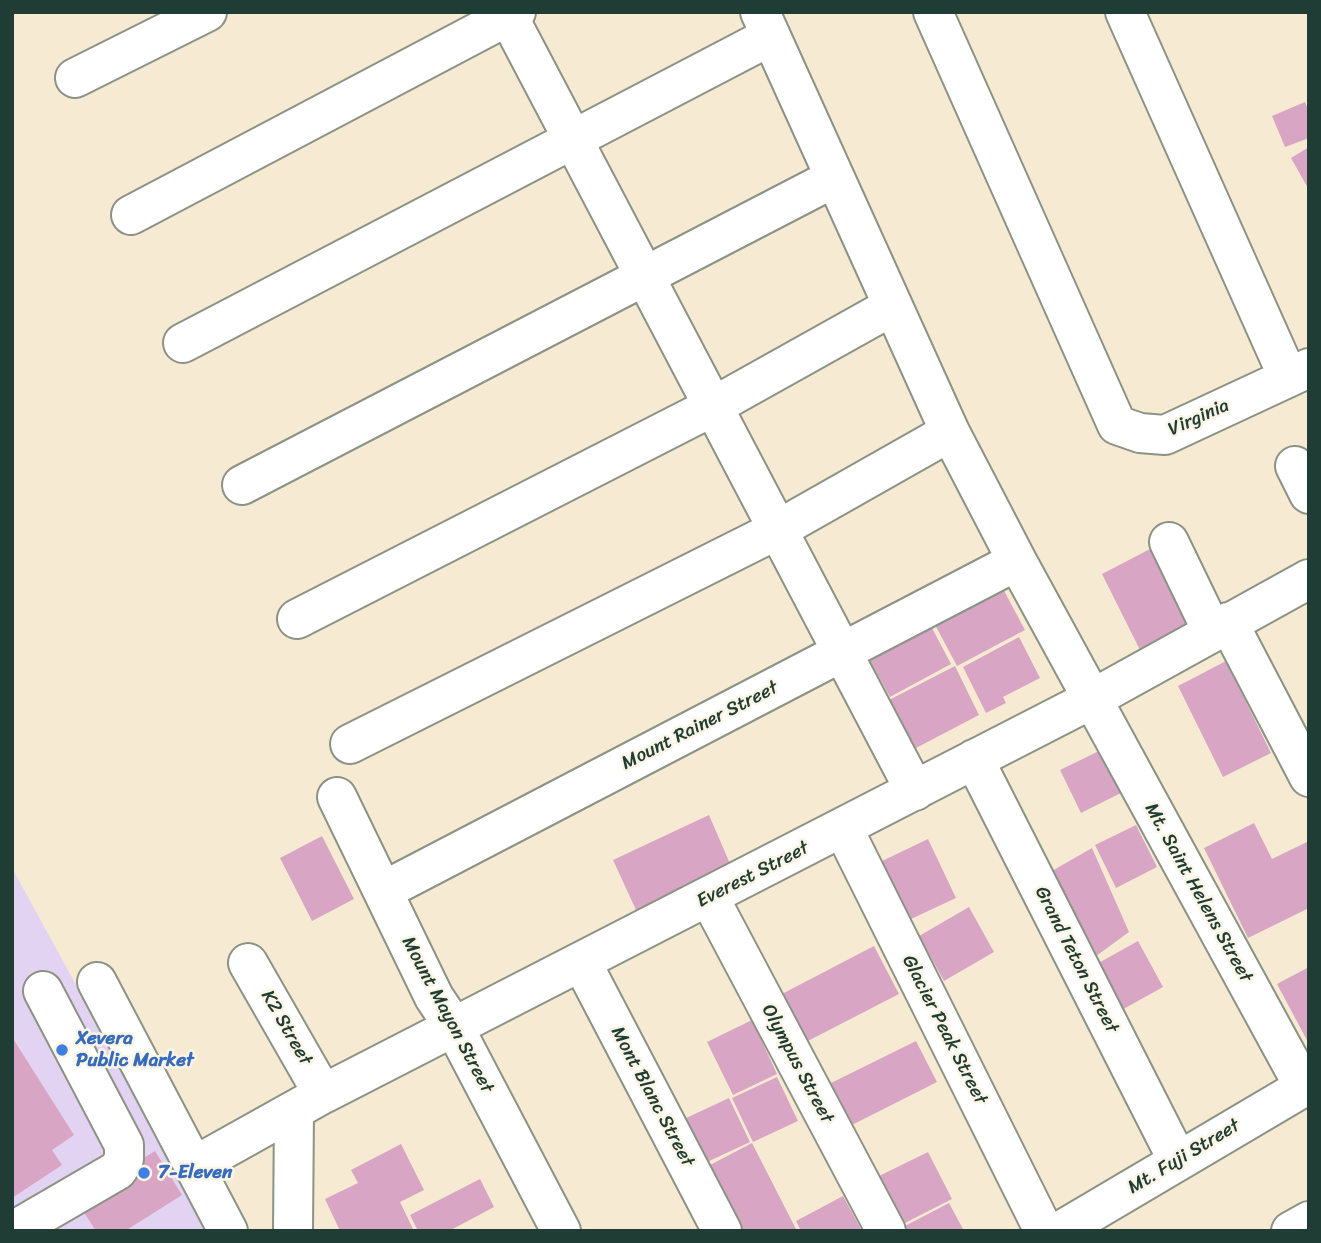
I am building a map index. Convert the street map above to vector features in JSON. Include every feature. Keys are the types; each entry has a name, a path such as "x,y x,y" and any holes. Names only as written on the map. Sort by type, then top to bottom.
{"street":[{"path":"75,78 207,12"},
{"name":"Virginia","path":"933,12 1117,425 1140,433 1165,435 1298,372 1125,12"},
{"path":"131,215 510,14 572,139 915,791"},
{"path":"184,343 572,139 765,24"},
{"name":"Mt. Saint Helens Street","path":"765,24 891,307 950,432 1092,699 1306,1085"},
{"path":"242,485 834,178"},
{"path":"297,619 712,407 891,307"},
{"path":"350,744 777,530 950,432"},
{"path":"1169,542 1309,777"},
{"name":"Mount Rainer Street","path":"383,891 1017,561"},
{"name":"Everest Street","path":"194,1166 309,1102 1092,699 1309,579"},
{"name":"Grand Teton Street","path":"974,759 1178,1161"},
{"name":"Mount Mayon Street","path":"337,797 434,997 454,1027 561,1231"},
{"name":"Glacier Peak Street","path":"843,828 1044,1231"},
{"name":"Olympus Street","path":"709,897 886,1231"},
{"name":"K2 Street","path":"248,963 309,1102"},
{"name":"Mont Blanc Street","path":"582,963 722,1231"},
{"path":"97,982 228,1231"},
{"path":"13,1231 118,1170 124,1159 124,1145 43,991"},
{"name":"Mt. Fuji Street","path":"1060,1231 1306,1085"},
{"path":"293,1231 309,1102"},
{"path":"1291,1231 1309,1221"}],"shaded area":[{"name":"Xevera Public Market","path":"12,868 211,1231 12,1231"}],"building":[{"path":"1305,102 1309,112 1309,138 1285,147 1272,116"},
{"path":"1309,147 1309,190 1291,158"},
{"path":"1150,549 1189,627 1141,652 1102,574"},
{"path":"1002,587 1025,630 957,666 934,623"},
{"path":"932,628 951,664 890,697 870,661"},
{"path":"1019,637 1040,678 1003,697 1006,703 986,713 963,667"},
{"path":"1226,661 1271,753 1223,777 1178,686"},
{"path":"955,666 979,715 916,748 889,700"},
{"path":"1101,750 1123,792 1081,813 1060,770"},
{"path":"709,815 731,866 636,910 613,860"},
{"path":"1254,823 1272,859 1309,841 1309,908 1248,938 1204,848"},
{"path":"1136,825 1157,867 1116,888 1095,845"},
{"path":"322,836 354,899 312,921 280,858"},
{"path":"928,839 956,898 909,920 882,861"},
{"path":"1092,848 1129,932 1092,959 1045,875"},
{"path":"969,907 994,952 944,981 919,936"},
{"path":"1138,941 1163,987 1120,1011 1095,965"},
{"path":"874,946 899,994 802,1044 778,996"},
{"path":"1309,967 1309,1044 1277,984"},
{"path":"752,1020 777,1074 733,1095 707,1042"},
{"path":"12,1037 74,1135 52,1150 62,1165 12,1198"},
{"path":"916,1041 937,1082 844,1129 829,1099 837,1095 831,1083"},
{"path":"777,1077 798,1121 753,1142 732,1098"},
{"path":"729,1098 750,1142 705,1163 684,1119"},
{"path":"752,1143 797,1231 742,1231 710,1165"},
{"path":"401,1144 424,1190 400,1202 414,1231 340,1231 325,1199 358,1183 351,1170"},
{"name":"7-Eleven","path":"155,1151 182,1195 125,1231 96,1231 76,1200"},
{"path":"928,1152 952,1199 901,1225 877,1177"},
{"path":"480,1179 494,1207 449,1231 418,1231 410,1215"},
{"path":"843,1196 862,1231 801,1231 796,1221"},
{"path":"949,1203 964,1231 908,1231 905,1226"}],"place":[{"name":"Xevera Public Market","path":"62,1050"},
{"name":"7-Eleven","path":"144,1173"}]}
